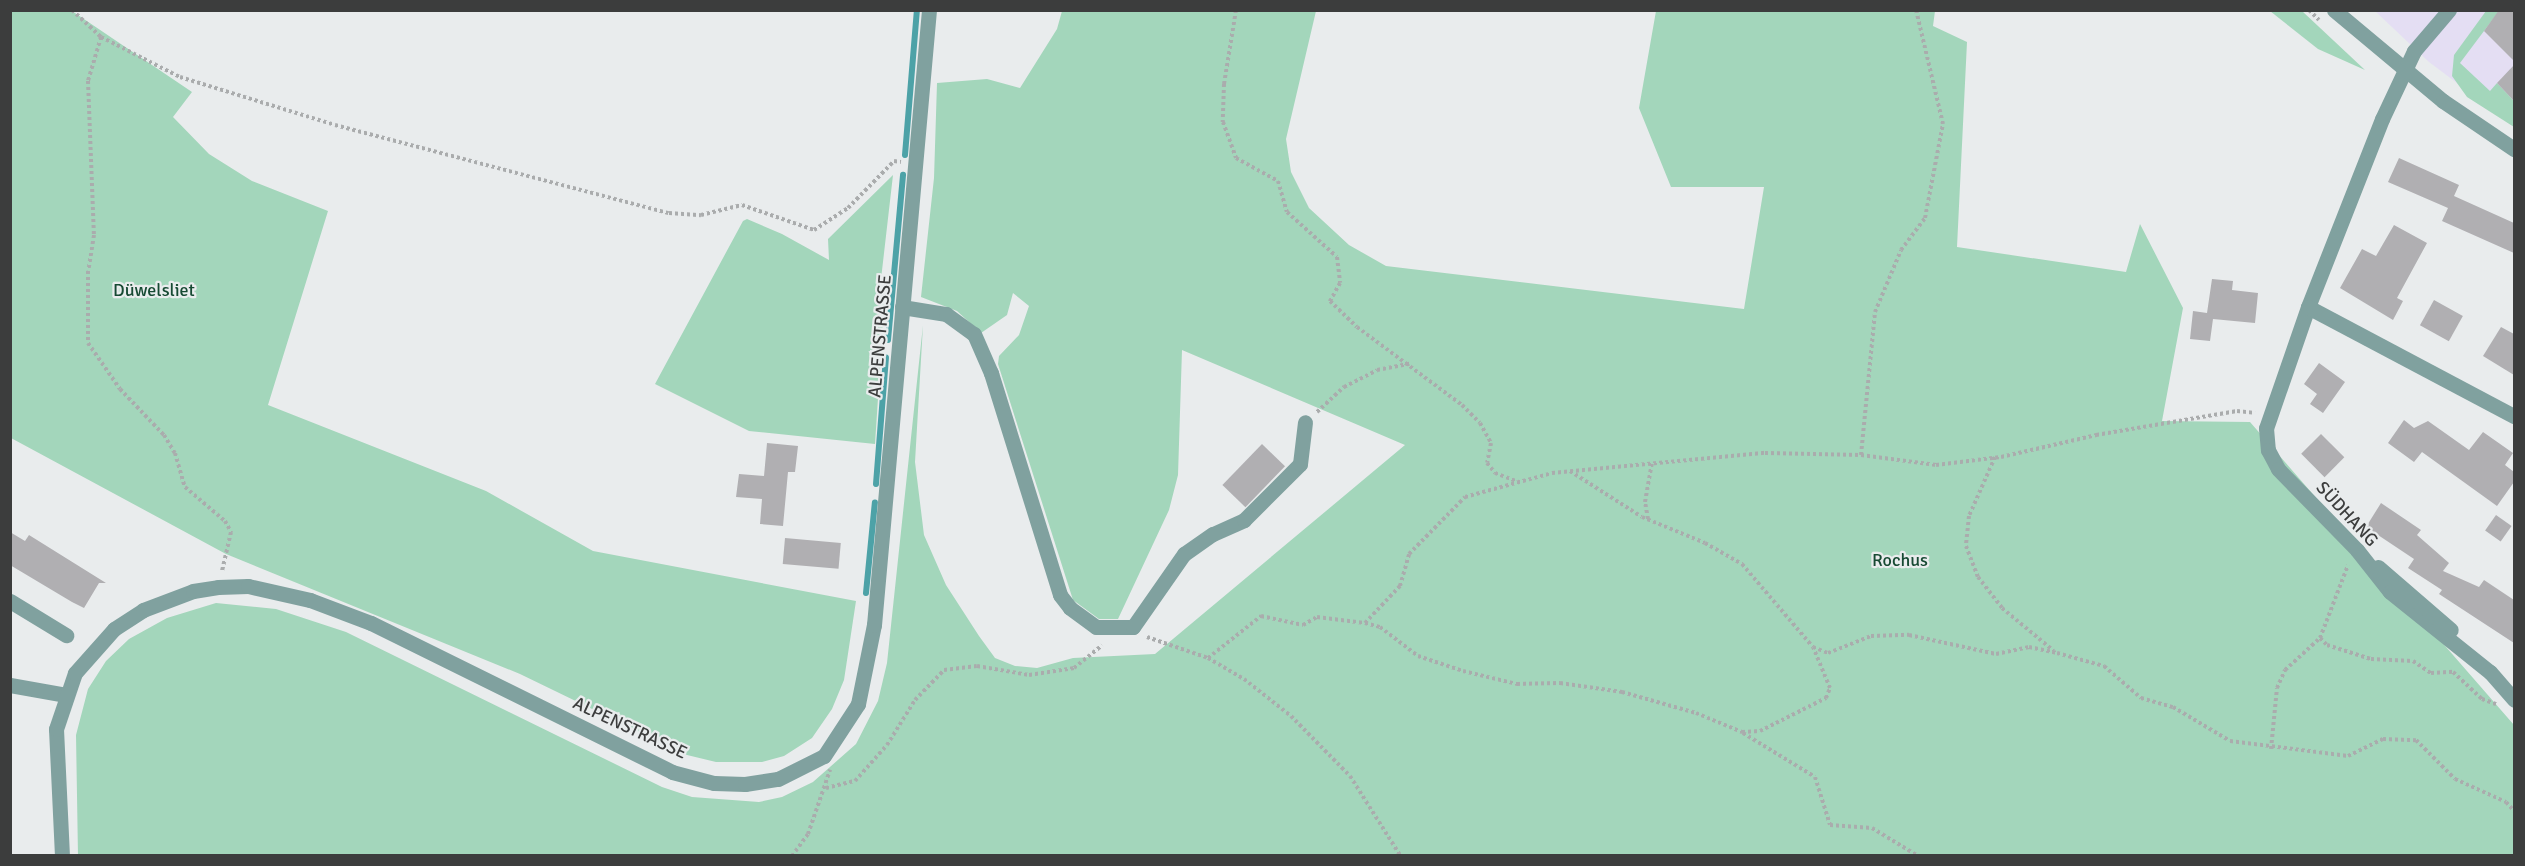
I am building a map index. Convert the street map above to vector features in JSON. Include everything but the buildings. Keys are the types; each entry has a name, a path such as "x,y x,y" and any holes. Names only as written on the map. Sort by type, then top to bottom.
{"street":[{"name":"ALPENSTRASSE","path":"62,855 56,729 75,674 93,650 114,629 143,610 193,591 248,586 310,600 371,623 672,772 714,783 745,784 778,779 824,756 858,705 874,625 929,10"},
{"path":"2334,10 2404,71 2514,149"},
{"name":"SÜDHANG","path":"2449,10 2414,51 2404,71 2308,307 2268,416 2268,450 2278,469 2357,550 2390,592 2490,672 2514,700"},
{"path":"902,307 946,314 974,334 991,373 1060,595 1070,608 1096,627 1133,627 1184,554 1213,534 1244,520 1300,464 1305,422"},
{"path":"2308,307 2514,416"},
{"path":"2357,550 2451,630"},
{"path":"10,601 66,635"},
{"path":"10,685 66,695"}],"path":[{"path":"72,10 101,37 180,77 278,109 669,213 701,215 742,205 814,230 848,208 894,161 914,163"},
{"path":"1236,10 1224,84 1223,122 1236,158 1278,181 1287,212 1337,257 1340,283 1330,301 1357,327 1410,364 1480,423 1491,443 1486,463 1495,473 1518,482"},
{"path":"1861,455 1875,312 1901,250 1925,218 1943,124 1916,10"},
{"path":"101,37 88,81 94,235 88,271 88,343 120,389 164,435 175,453 185,487 225,521 231,532 227,554"},
{"path":"1305,422 1344,387 1377,370 1410,364"},
{"path":"1365,623 1400,586 1409,554 1465,497 1518,482 1569,471 1765,453 1861,455 1936,465 1995,457 2237,411 2268,416"},
{"path":"1995,457 1969,516 1966,546 1978,577 2002,608 2057,653"},
{"path":"1648,519 1645,502 1652,463"},
{"path":"1569,471 1648,519 1742,564 1813,647 1830,688 1826,698 1760,731 1742,732"},
{"path":"2271,749 2277,688 2285,670 2320,638 2346,568 2357,550"},
{"path":"1208,658 1262,616 1303,625 1317,617 1380,627 1418,656 1463,671 1517,684 1560,683 1622,692 1696,713 1742,732 1815,777 1830,825 1872,828 1918,855"},
{"path":"1813,647 1828,653 1871,636 1909,634 1996,654 2029,647 2057,653 2104,666 2141,698 2173,706 2230,741 2271,749 2348,756 2383,739 2416,740 2455,779 2506,802 2514,811"},
{"path":"1139,635 1208,658 1244,679 1291,716 1350,776 1400,855"},
{"path":"2320,638 2327,645 2352,654 2390,663 2413,661 2431,673 2453,672 2463,680"},
{"path":"792,855 808,834 826,788 855,781 887,745 915,700 944,670 977,666 1029,675 1074,668 1108,641"}],"shaded area":[{"path":"2375,11 2514,11 2514,126 2429,62"}],"green space":[{"name":"Düwelsliet","path":"10,11 72,11 192,92 173,117 209,154 252,181 328,211 268,405 486,491 593,551 856,601 844,680 832,709 812,738 784,756 762,762 716,762 687,755 520,674 226,554 11,438"},
{"name":"Rochus","path":"1062,11 1316,11 1286,139 1291,172 1309,208 1349,245 1386,266 1744,309 1764,187 1671,187 1639,108 1656,11 1935,11 1933,26 1967,42 1957,247 2126,272 2140,224 2183,308 2162,421 2250,422 2514,725 2514,855 78,856 76,735 88,689 106,661 129,639 167,618 216,603 276,609 346,632 662,787 692,797 759,802 782,797 813,782 856,744 878,701 887,663 923,325 915,462 924,535 946,585 979,636 995,658 1015,666 1037,668 1073,658 1155,654 1405,445 1182,350 1178,475 1169,510 1118,619 1099,619 1073,600 998,364 999,356 1019,335 1029,306 1013,293 1007,315 981,333 957,311 921,297 934,178 937,83 987,79 1020,88 1057,29"},
{"path":"2270,11 2302,11 2365,70 2318,49"},
{"path":"2486,11 2499,11 2460,63 2490,91 2497,83 2514,101 2514,127 2467,97 2452,76 2454,55"},
{"path":"893,175 880,288 885,291 875,444 749,431 655,384 743,221 747,219 782,234 829,260 828,239"}],"waterway":[{"path":"905,155 917,10"},
{"path":"888,340 903,175"},
{"path":"876,484 886,357"},
{"path":"866,593 875,502"}]}
